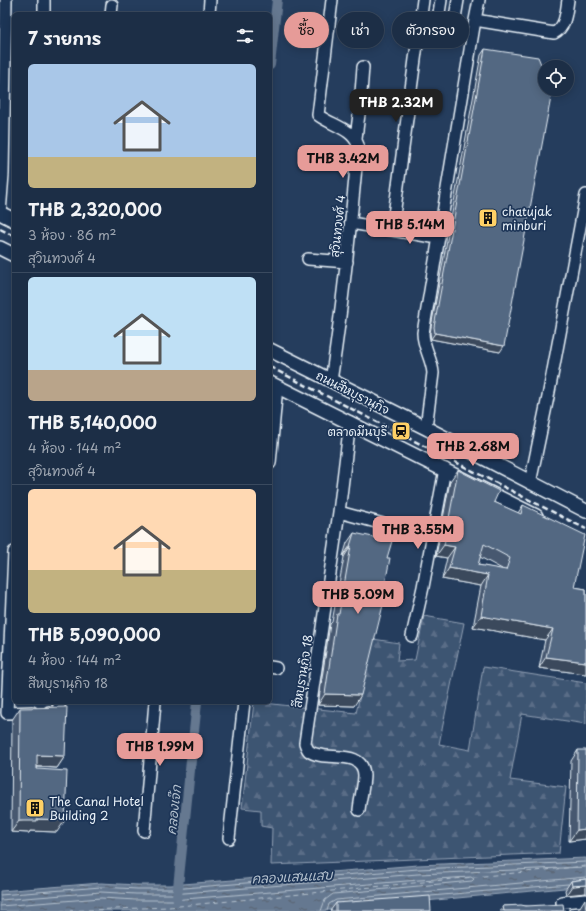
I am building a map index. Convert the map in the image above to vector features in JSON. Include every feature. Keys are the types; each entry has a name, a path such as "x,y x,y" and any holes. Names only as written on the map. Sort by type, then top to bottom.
{"main road":[{"path":"0,213 12,219"},
{"path":"0,248 12,254"},
{"name":"ถนนสีหบุรานุกิจ","path":"272,351 426,428 586,511"},
{"path":"274,384 551,523"}],"street":[{"path":"0,213 3,174 6,0"},
{"path":"44,0 44,12"},
{"path":"209,12 210,0"},
{"path":"332,0 318,115 356,138"},
{"path":"426,428 433,373 432,364 423,341 423,333 479,0"},
{"path":"476,20 554,33 564,24 568,0"},
{"path":"422,12 423,2 458,4"},
{"path":"392,230 417,48"},
{"name":"สุวินทวงศ์ 4","path":"331,381 338,339 351,223 358,145 356,138 363,67"},
{"path":"530,483 550,390 586,195"},
{"path":"351,223 432,237"},
{"path":"308,259 346,262"},
{"path":"272,424 274,384"},
{"name":"สีหบุรานุกิจ 18","path":"350,422 339,512 305,743 308,750 317,755 351,758 360,764 364,774 359,810"},
{"path":"412,636 423,587 444,469"},
{"path":"339,512 387,525"},
{"path":"12,644 11,690 7,713 59,712 59,704"},
{"path":"144,831 154,704"},
{"path":"229,838 244,704"},
{"path":"548,909 556,908 563,911 562,902 586,900"}],"green space":[{"path":"424,616 464,623 439,744 470,750 483,667 586,683 586,724 522,714 510,780 566,787 559,853 271,865 272,828 261,826 261,810 242,808 254,704 272,704 356,713 373,639 399,643 397,661 415,660"}],"water":[{"name":"คลองแสนแสบ","path":"586,858 586,886 318,911 0,911 0,891 101,883 171,885 418,865"}],"building":[{"name":"chatujak minburi","path":"485,49 538,57 539,60 538,60 538,96 551,96 504,346 435,333 434,327"},
{"path":"458,470 499,491 494,502 521,514 523,505 585,535 574,587 586,589 586,662 546,657 553,629 481,616 488,575 449,568 455,547 444,545","holes":["484,544 510,558 506,570 478,565"]},
{"path":"354,533 392,541 387,558 390,558 381,605 383,605 361,695 325,694 337,614 339,614 350,546"},
{"path":"67,707 65,756 37,755 37,769 67,771 65,820 37,819 37,821 19,821 20,708"},
{"path":"578,750 586,750 586,829 577,830"},
{"path":"586,879 586,885 572,886 571,881"},
{"path":"430,896 431,911 336,911 336,903"},
{"path":"563,904 564,911 504,911 503,906 526,906"}],"waterway":[{"name":"คลองเจ๊ก","path":"272,46 277,0"},
{"name":"คลองเจ๊ก","path":"177,897 197,704"}],"ferry route":[{"path":"61,911 169,907 586,866"}],"railway":[{"path":"0,229 12,235"},
{"path":"272,368 586,529"}],"place":[{"name":"chatujak minburi","path":"488,218"},
{"name":"ตลาดมีนบุรี","path":"401,431"},
{"name":"The Canal Hotel Building 2","path":"35,808"}]}
